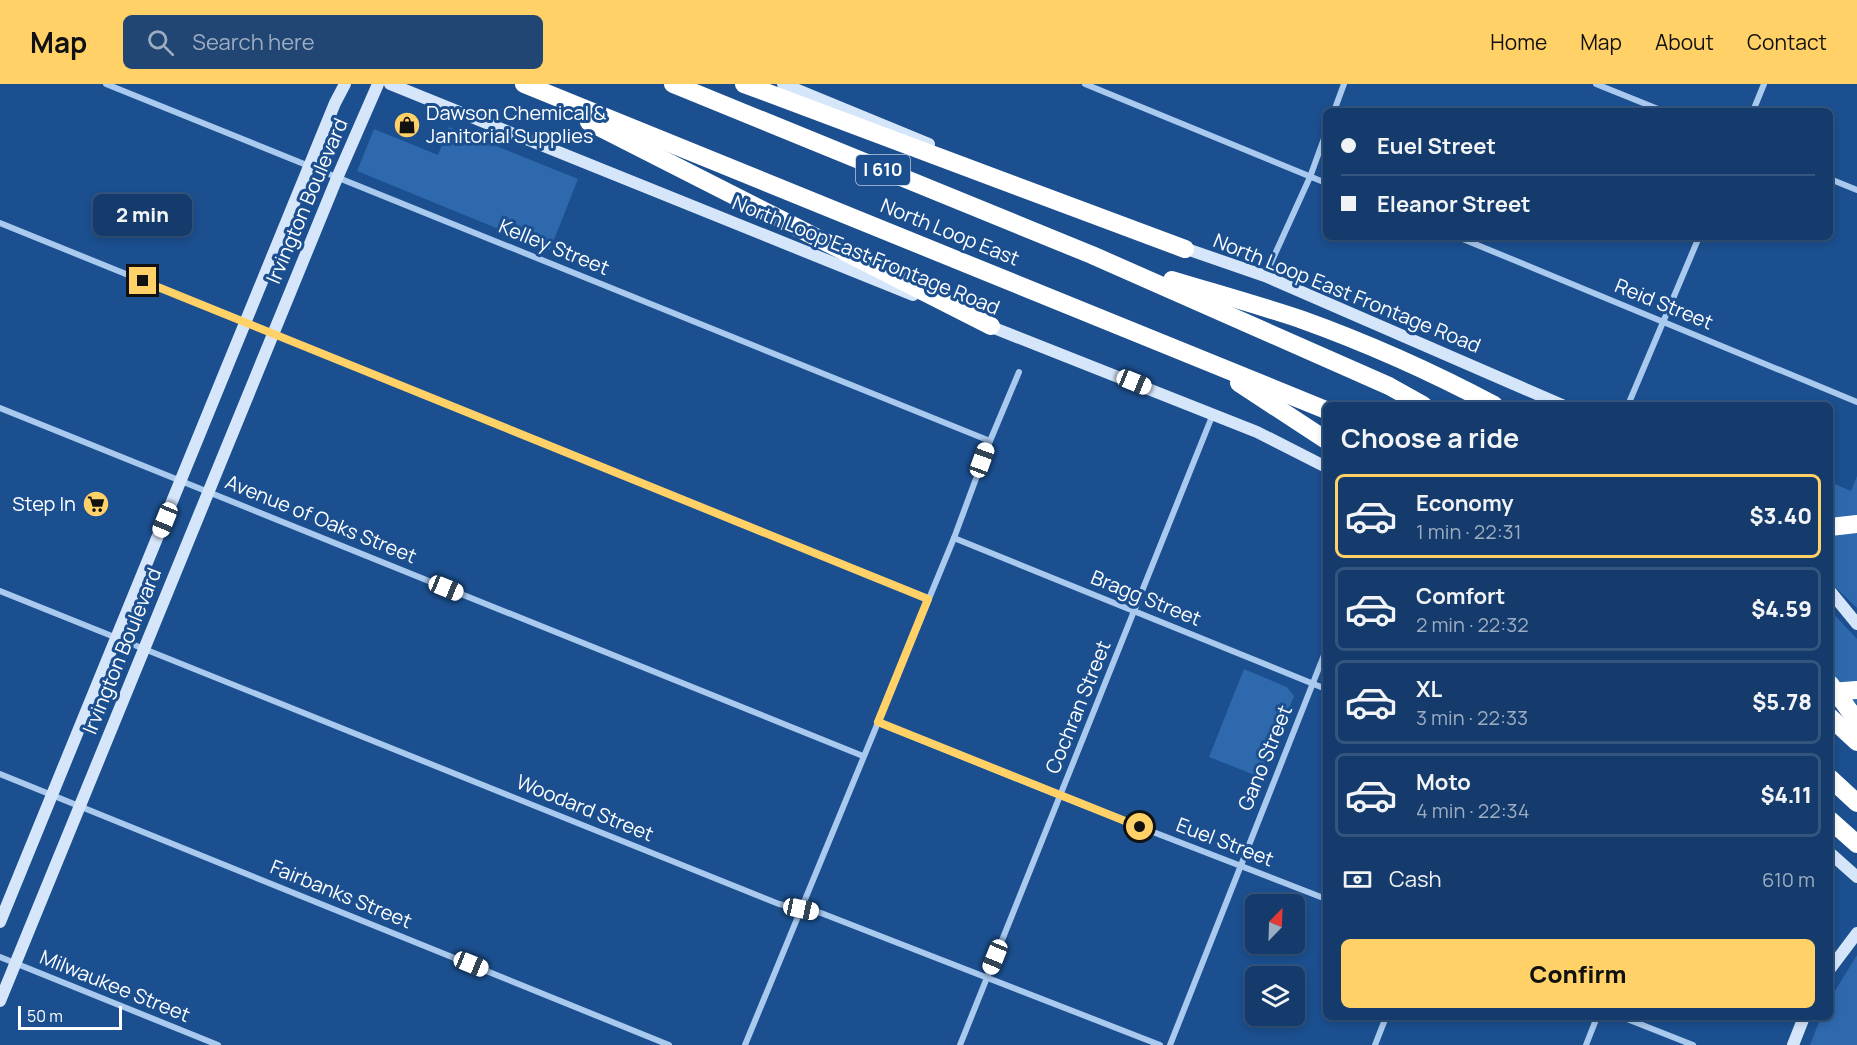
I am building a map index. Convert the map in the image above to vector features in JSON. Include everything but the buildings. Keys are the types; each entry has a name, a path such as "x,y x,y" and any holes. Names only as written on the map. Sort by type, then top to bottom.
{"highway":[{"path":"515,84 991,326"},
{"name":"North Loop East","path":"524,84 1323,409"},
{"name":"North Loop East","path":"673,84 1092,255 1389,386 1418,402"},
{"path":"744,84 1185,249"},
{"path":"1092,255 1300,319 1436,375 1488,402"},
{"path":"1203,359 1323,438"},
{"path":"1833,526 1857,524"},
{"path":"1833,688 1857,721"},
{"path":"1833,693 1857,690"},
{"path":"1833,720 1857,742"},
{"path":"1833,781 1857,803"},
{"path":"1833,822 1854,842"}],"main road":[{"name":"Irvington Boulevard","path":"0,922 335,103 345,84"},
{"name":"Irvington Boulevard","path":"0,1001 337,178 378,84"},
{"name":"North Loop East Frontage Road","path":"390,84 1214,414 1257,432 1323,465"},
{"path":"418,84 438,104"},
{"name":"North Loop East Frontage Road","path":"783,84 1185,249 1265,276 1555,402"},
{"path":"1833,595 1857,624"},
{"path":"1834,856 1857,864"},
{"path":"1834,856 1857,877"},
{"path":"1833,965 1857,933"},
{"path":"1793,1045 1803,1020"}],"street":[{"name":"Kelley Street","path":"106,84 990,441"},
{"path":"1085,84 1323,182"},
{"path":"1335,108 1344,84"},
{"path":"1596,84 1656,108"},
{"path":"1754,108 1764,84"},
{"path":"1265,276 1310,177 1323,140"},
{"path":"1833,180 1857,190"},
{"path":"0,223 928,599"},
{"name":"Reid Street","path":"1465,240 1857,402"},
{"path":"1629,402 1698,240"},
{"path":"745,1045 954,538 990,441 1019,372"},
{"name":"Avenue of Oaks Street","path":"0,408 863,756"},
{"name":"Cochran Street","path":"960,1045 1214,414"},
{"name":"Bragg Street","path":"954,538 1323,688"},
{"name":"Woodard Street","path":"0,591 779,904 821,913 1160,1045"},
{"name":"Gano Street","path":"1170,1045 1323,657"},
{"name":"Euel Street","path":"878,722 1060,796 1323,898"},
{"name":"Fairbanks Street","path":"0,774 669,1045"},
{"name":"Milwaukee Street","path":"0,957 218,1045"},
{"path":"1375,1045 1385,1020"},
{"path":"1586,1045 1596,1020"},
{"path":"1630,1020 1693,1045"}],"shaded area":[{"path":"449,127 578,179 550,250 357,171 374,129 438,155"},
{"path":"1857,476 1857,608 1833,585 1833,483 1851,491"},
{"path":"1833,613 1857,639 1857,704 1833,676"},
{"path":"1244,669 1287,687 1294,696 1262,778 1209,757"},
{"path":"1857,955 1857,1045 1810,1045 1820,1020 1833,1020 1833,994"}],"place":[{"name":"Dawson Chemical & Janitorial Supplies","path":"407,125"},
{"name":"Step In","path":"96,504"}],"route":[{"path":"143,281 928,599 878,722 1140,827"}]}
